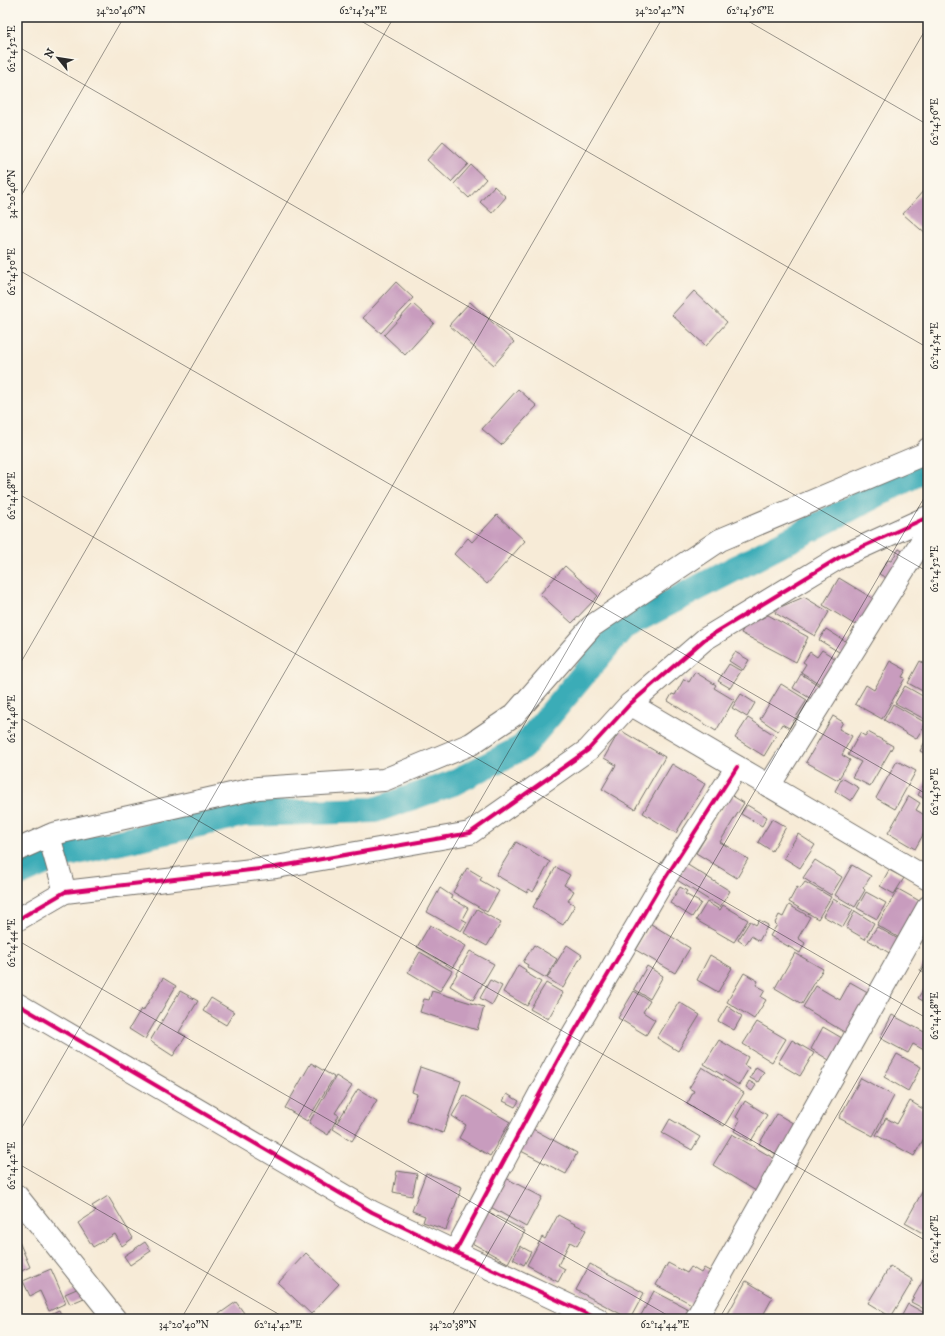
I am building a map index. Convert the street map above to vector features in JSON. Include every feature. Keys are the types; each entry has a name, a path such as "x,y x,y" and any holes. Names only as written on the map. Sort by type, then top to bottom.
{"street":[{"path":"17,850 49,836 258,788 384,780 471,744 514,715 592,626 720,540 924,454 928,449"},
{"path":"17,920 65,892 276,867 470,833 588,750 630,704 705,639 840,557 928,517"},
{"path":"769,786 928,531"},
{"path":"630,704 928,879"},
{"path":"454,1252 560,1056 662,883 737,767"},
{"path":"49,836 65,892"},
{"path":"696,1319 928,907"},
{"path":"17,1004 372,1212 598,1319"},
{"path":"17,1196 115,1319"}],"building":[{"path":"443,142 468,164 451,182 427,160"},
{"path":"471,165 486,179 469,198 454,184"},
{"path":"494,186 506,197 492,213 480,202"},
{"path":"924,190 928,193 928,236 903,214"},
{"path":"396,282 413,298 381,333 363,318"},
{"path":"694,291 727,322 706,346 672,315"},
{"path":"470,302 514,342 494,365 449,325"},
{"path":"413,304 434,323 405,355 384,335"},
{"path":"518,389 537,406 501,445 482,429"},
{"path":"497,515 525,541 487,584 454,554 468,538 472,542"},
{"path":"899,549 909,555 892,581 879,574 888,560 891,561"},
{"path":"565,566 598,596 572,623 540,594"},
{"path":"839,578 877,601 860,628 823,605"},
{"path":"804,597 829,612 815,636 775,613 778,608"},
{"path":"768,615 808,637 796,662 741,633 744,628"},
{"path":"826,629 850,644 844,655 819,640"},
{"path":"822,650 836,659 826,688 801,672 806,664 803,662 810,652 817,657"},
{"path":"735,652 749,660 743,670 729,661"},
{"path":"890,661 906,670 902,677 905,678 882,719 855,704 866,685 874,690"},
{"path":"920,661 928,666 928,694 908,683"},
{"path":"729,664 741,671 730,688 718,681"},
{"path":"695,672 716,685 714,688 734,700 716,731 668,701 672,694 675,695 684,679 689,682"},
{"path":"801,674 826,690 818,703 793,688"},
{"path":"781,684 807,700 789,728 782,724 778,731 760,719"},
{"path":"905,686 928,699 928,718 926,720 895,703"},
{"path":"741,694 755,703 747,717 732,708"},
{"path":"893,704 926,723 916,739 884,720"},
{"path":"833,716 843,722 839,729 852,736 842,755 850,760 838,780 806,762"},
{"path":"748,718 776,736 764,756 735,738"},
{"path":"620,730 665,757 635,809 602,789 616,765 604,758"},
{"path":"868,732 893,746 870,786 852,777 861,762 848,755 860,733 865,736"},
{"path":"928,736 928,755 920,751"},
{"path":"897,761 916,771 895,809 876,798"},
{"path":"672,764 705,784 676,833 643,813"},
{"path":"928,777 928,801 918,795"},
{"path":"842,778 859,788 851,801 835,791"},
{"path":"731,795 744,803 720,842 748,859 737,878 696,853"},
{"path":"909,796 920,803 916,810 928,817 928,826 915,849 888,833"},
{"path":"747,805 767,817 762,826 741,814"},
{"path":"772,819 786,827 772,851 758,842"},
{"path":"798,834 815,845 800,868 784,858"},
{"path":"516,842 550,862 533,892 529,889 527,893 496,875"},
{"path":"815,860 842,877 831,895 803,878"},
{"path":"686,864 730,891 720,907 677,880"},
{"path":"852,865 871,876 863,888 865,890 855,907 835,895"},
{"path":"556,867 570,875 564,885 574,891 568,901 575,905 563,925 533,907"},
{"path":"467,868 482,877 480,880 499,891 487,912 453,892"},
{"path":"889,870 904,878 894,894 880,886"},
{"path":"805,882 831,897 818,919 789,902 797,887 800,889"},
{"path":"680,887 687,891 685,894 701,903 692,917 670,903"},
{"path":"440,888 452,896 451,898 468,908 462,919 467,922 461,931 427,912"},
{"path":"898,889 925,904 903,940 877,925"},
{"path":"866,892 886,903 877,919 857,908"},
{"path":"833,899 853,910 843,927 823,916"},
{"path":"707,902 720,910 723,905 748,920 734,942 696,920"},
{"path":"789,905 810,917 798,938 805,943 800,953 770,936 777,925 775,923 779,915 783,917"},
{"path":"477,909 501,923 487,946 464,933"},
{"path":"855,911 874,923 865,939 846,928"},
{"path":"759,920 768,925 759,941 751,936 745,945 738,940 750,921 756,925"},
{"path":"651,924 690,948 675,973 636,950"},
{"path":"430,925 466,946 452,968 417,947"},
{"path":"877,927 900,940 891,954 868,940"},
{"path":"534,945 557,959 546,978 527,967 528,965 523,962"},
{"path":"567,945 582,955 563,988 547,978"},
{"path":"470,951 494,964 473,1000 450,986"},
{"path":"420,952 452,971 440,991 408,972"},
{"path":"795,953 823,969 802,1004 775,988"},
{"path":"710,955 732,968 718,992 697,980"},
{"path":"928,955 928,974 920,970"},
{"path":"518,965 526,970 525,972 541,982 527,1006 503,992"},
{"path":"647,966 663,976 650,999 634,989"},
{"path":"744,973 758,981 756,985 765,990 761,997 766,1000 754,1019 727,1002"},
{"path":"163,978 176,986 145,1039 129,1029 141,1009 143,1011"},
{"path":"490,980 502,986 492,1005 480,998"},
{"path":"928,981 928,1004 918,998"},
{"path":"850,982 873,995 849,1035 803,1007 816,986 840,1000"},
{"path":"546,983 563,993 548,1019 530,1009"},
{"path":"180,991 198,1001 179,1032 186,1036 173,1056 150,1041"},
{"path":"432,991 484,1007 477,1030 420,1012 424,999 429,1000"},
{"path":"634,991 650,1001 643,1012 655,1020 646,1035 618,1018"},
{"path":"211,998 234,1012 226,1025 203,1011"},
{"path":"679,1002 700,1015 678,1051 657,1038"},
{"path":"727,1006 742,1016 734,1030 718,1021"},
{"path":"892,1015 928,1034 928,1042 924,1050 913,1044 908,1053 880,1038"},
{"path":"757,1022 786,1039 772,1062 743,1044"},
{"path":"823,1027 847,1041 834,1063 811,1049"},
{"path":"719,1040 748,1057 744,1065 749,1068 739,1085 704,1064"},
{"path":"792,1040 814,1053 800,1076 778,1063"},
{"path":"897,1054 921,1067 908,1091 884,1077"},
{"path":"311,1063 334,1077 307,1121 285,1108"},
{"path":"420,1067 461,1081 443,1133 408,1121 417,1094 412,1092"},
{"path":"702,1067 744,1093 724,1126 687,1104 694,1091 689,1088"},
{"path":"756,1067 764,1072 758,1082 750,1078"},
{"path":"336,1076 352,1086 335,1113 339,1115 328,1135 309,1123"},
{"path":"861,1078 894,1096 873,1136 839,1118"},
{"path":"749,1081 756,1085 752,1091 746,1087"},
{"path":"358,1089 377,1100 352,1141 333,1129"},
{"path":"507,1094 519,1101 515,1107 503,1101"},
{"path":"464,1095 510,1122 490,1156 459,1138 466,1125 452,1116"},
{"path":"745,1101 767,1115 751,1141 734,1131 740,1120 736,1117"},
{"path":"910,1101 928,1112 928,1131 914,1156 876,1135 886,1118 897,1124"},
{"path":"777,1114 798,1126 779,1156 759,1144"},
{"path":"670,1119 700,1137 692,1150 662,1133"},
{"path":"531,1128 577,1153 566,1174 519,1150"},
{"path":"732,1134 775,1159 756,1191 713,1165"},
{"path":"397,1171 417,1174 412,1196 393,1192"},
{"path":"928,1172 928,1181 924,1179"},
{"path":"426,1173 462,1187 446,1230 423,1222 425,1216 412,1211"},
{"path":"502,1176 542,1197 526,1227 487,1205"},
{"path":"926,1185 928,1186 928,1236 905,1223"},
{"path":"108,1196 133,1238 122,1246 115,1234 93,1247 78,1223 96,1211 92,1206"},
{"path":"487,1211 525,1231 508,1263 470,1242"},
{"path":"558,1215 586,1230 577,1246 570,1242 558,1265 565,1269 558,1282 527,1265 542,1237 545,1239"},
{"path":"17,1237 30,1267 17,1273"},
{"path":"145,1242 151,1251 130,1265 124,1256"},
{"path":"520,1246 531,1252 524,1265 513,1259"},
{"path":"306,1253 339,1284 311,1314 278,1283"},
{"path":"668,1263 687,1273 691,1267 701,1273 704,1268 715,1274 697,1307 656,1285"},
{"path":"590,1264 644,1293 630,1319 576,1290"},
{"path":"890,1266 913,1280 891,1317 868,1303"},
{"path":"51,1269 66,1303 49,1311 40,1291 30,1296 23,1281"},
{"path":"926,1275 928,1276 928,1311 911,1302"},
{"path":"746,1281 773,1297 761,1319 725,1319"},
{"path":"79,1288 84,1298 70,1304 65,1294"},
{"path":"654,1291 692,1311 688,1319 639,1319"},
{"path":"236,1302 244,1313 236,1319 212,1319"},
{"path":"908,1304 928,1315 928,1319 900,1319"},
{"path":"59,1310 63,1319 40,1319"},
{"path":"97,1314 100,1319 85,1319"}],"waterway":[{"path":"17,875 59,856 243,814 375,810 453,783 523,747 623,627 928,468"}],"cycle path":[{"path":"17,920 65,892 276,867 470,833 588,750 630,704 705,639 840,557 928,517"},
{"path":"455,1252 560,1056 662,883 737,767"},
{"path":"17,1004 372,1212 598,1319"}]}
